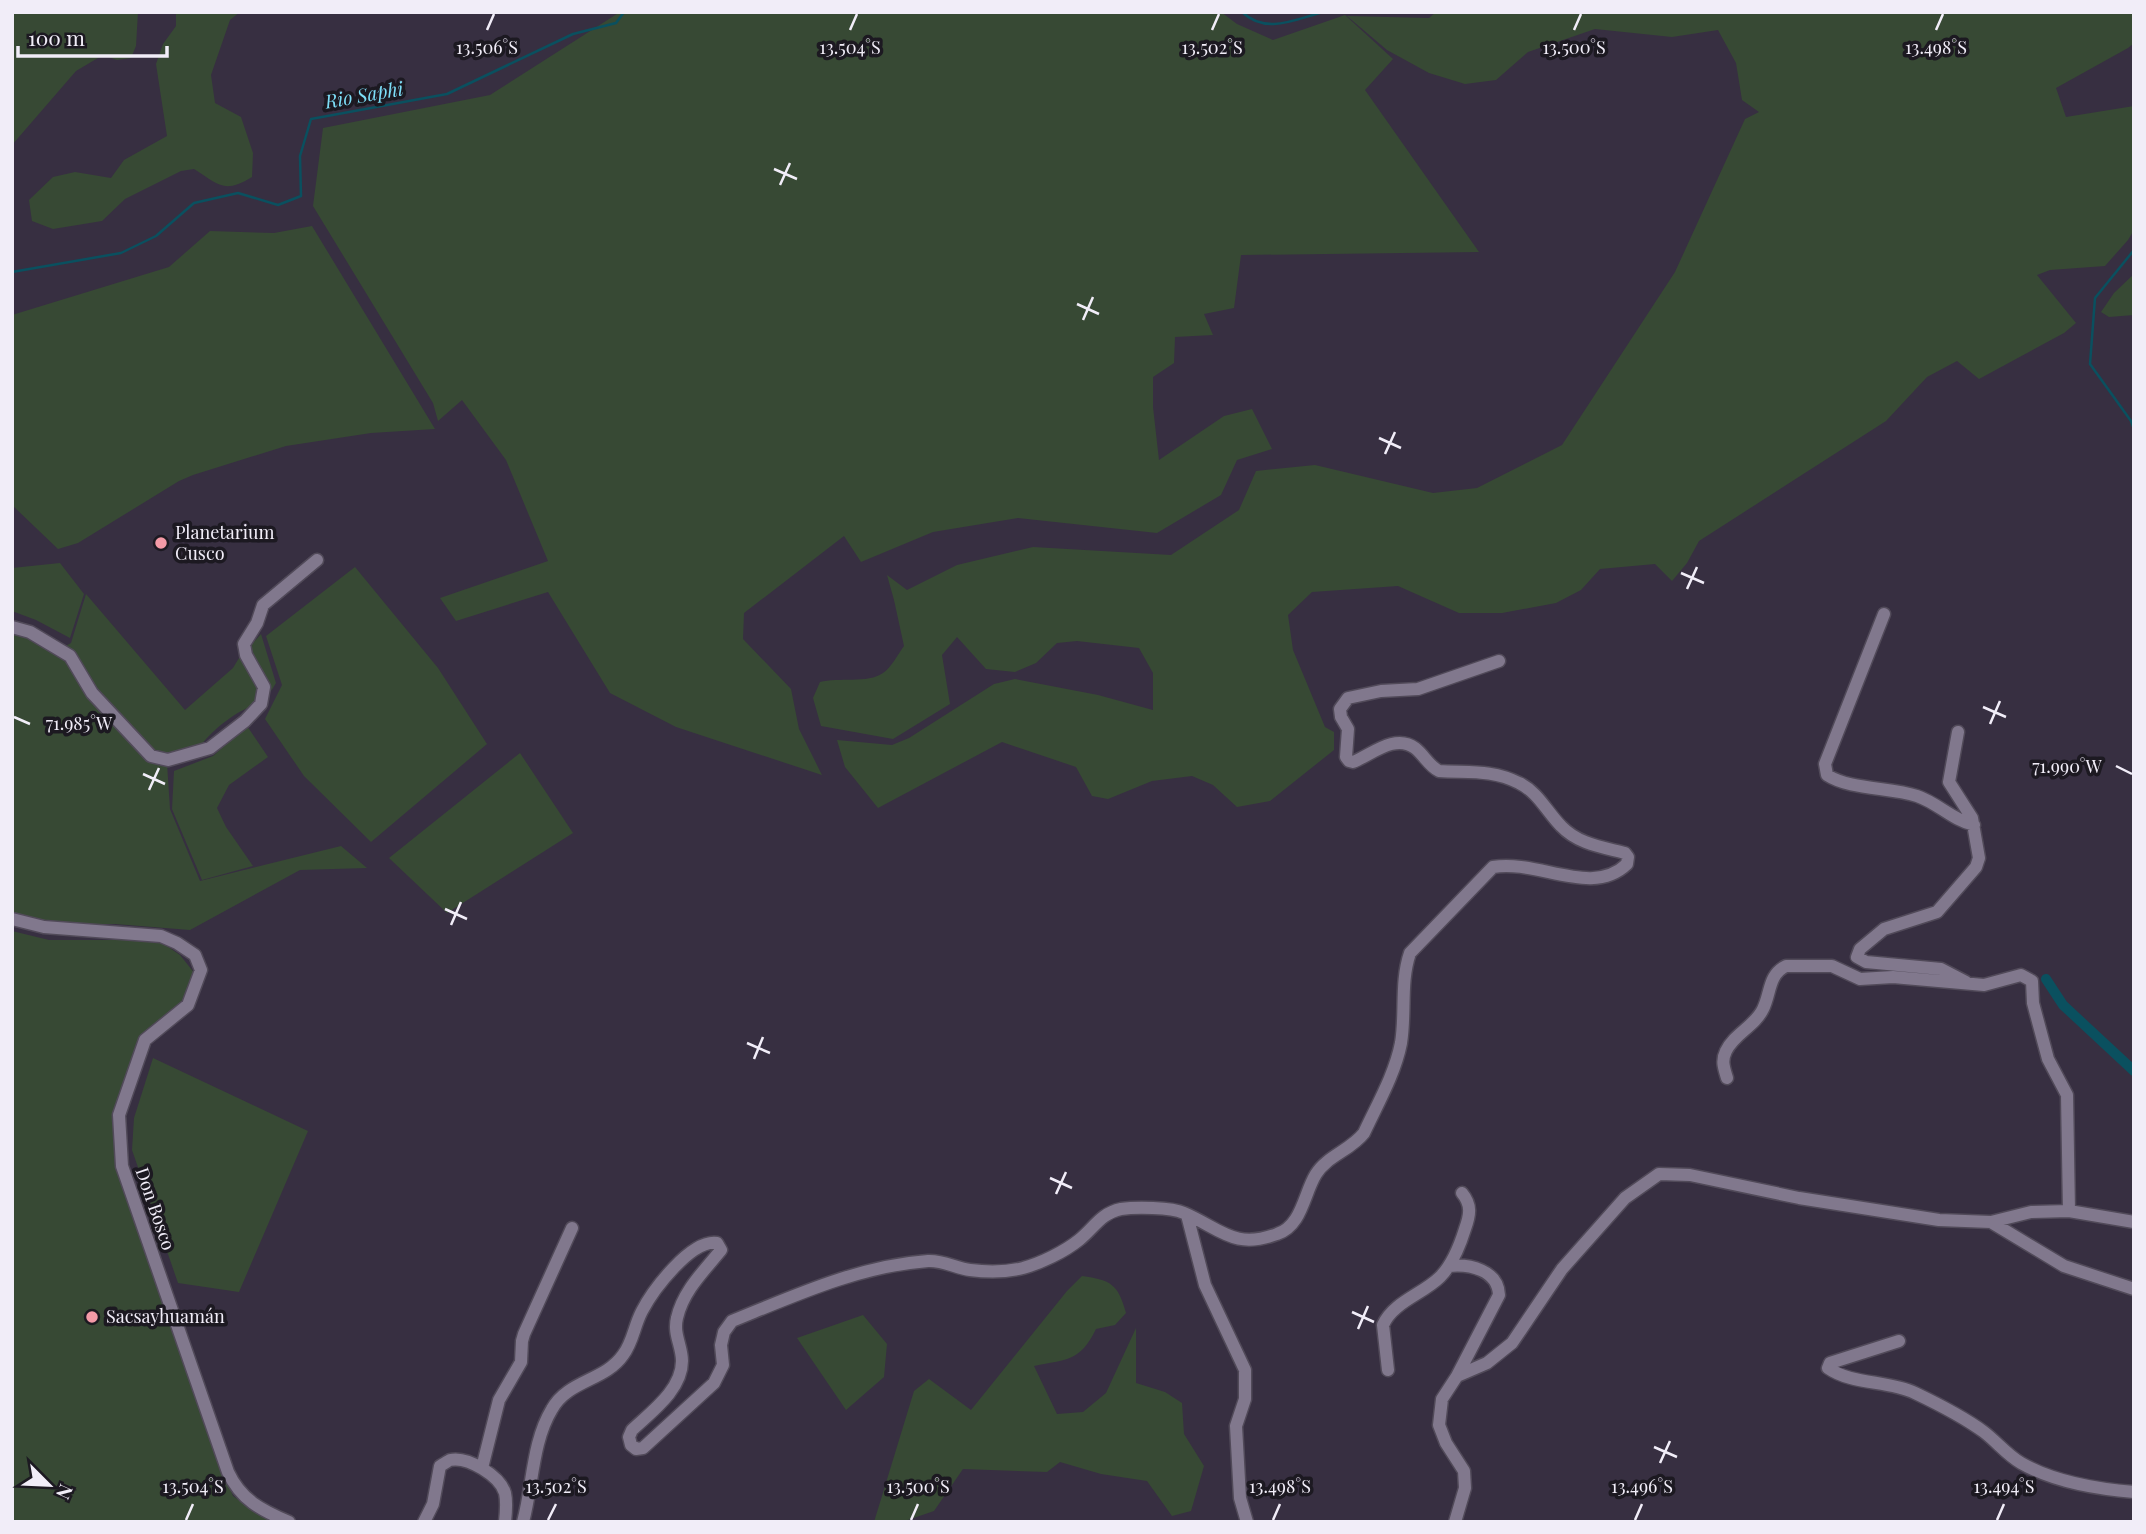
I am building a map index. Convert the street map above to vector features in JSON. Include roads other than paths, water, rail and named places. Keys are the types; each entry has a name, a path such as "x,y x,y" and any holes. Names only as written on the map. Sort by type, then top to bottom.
{"street":[{"path":"12,627 30,632 70,656 92,694 151,756 168,761 210,748 246,721 261,704 264,687 246,655 244,644 257,623 263,605 317,560"},
{"path":"1884,614 1825,764 1827,775 1839,781 1914,795 1940,807 1956,820 1974,825"},
{"path":"523,1522 536,1451 553,1406 576,1385 610,1369 623,1356 643,1308 660,1284 690,1252 702,1244 717,1243 721,1246 682,1303 675,1333 682,1363 679,1376 666,1397 632,1430 629,1437 631,1445 636,1449 643,1448 714,1382 723,1364 721,1345 724,1332 732,1321 851,1274 897,1264 933,1261 970,1270 1022,1268 1059,1252 1080,1239 1107,1214 1122,1209 1170,1210 1244,1241 1278,1234 1290,1226 1297,1217 1317,1171 1356,1144 1364,1133 1398,1057 1404,969 1410,953 1493,867 1535,868 1589,880 1602,879 1627,864 1628,857 1625,853 1575,838 1561,827 1531,791 1520,783 1469,770 1439,771 1412,746 1404,743 1380,747 1353,762 1346,757 1348,729 1340,709 1348,698 1381,691 1418,690 1499,661"},
{"path":"1958,732 1949,782 1972,818 1979,858 1970,876 1937,912 1884,929 1860,949 1857,957 1866,962 1941,969 1973,985"},
{"name":"Don Bosco","path":"12,919 44,927 161,936 195,955 201,970 193,996 188,1004 145,1040 119,1115 122,1166 228,1472 239,1492 250,1503 289,1522"},
{"path":"1727,1078 1722,1064 1724,1054 1759,1016 1773,976 1786,966 1832,966 1860,979 1893,977 1973,985 1994,983 2013,975 2021,975 2032,981 2033,1003 2048,1059 2067,1095 2069,1211"},
{"path":"1457,1376 1487,1363 1512,1343 1570,1259 1625,1198 1660,1174 1690,1175 1799,1198 1939,1220 1991,1222 2031,1212 2069,1211 2134,1222"},
{"path":"1388,1370 1382,1334 1386,1318 1439,1278 1449,1266 1469,1216 1470,1205 1462,1193"},
{"path":"1187,1215 1205,1285 1245,1370 1245,1399 1236,1426 1240,1498 1247,1522"},
{"path":"1991,1222 2064,1266 2134,1289"},
{"path":"482,1468 499,1400 521,1362 524,1334 572,1228"},
{"path":"1449,1266 1468,1266 1492,1275 1499,1287 1499,1295 1442,1399 1439,1425 1446,1443 1464,1471 1465,1489 1455,1522"},
{"path":"1899,1341 1830,1363 1828,1368 1860,1380 1882,1382 1913,1392 1982,1430 2021,1463 2045,1474 2102,1489 2134,1492"},
{"path":"424,1522 433,1504 436,1476 440,1466 449,1460 460,1460 482,1468 499,1482 505,1493 505,1522"}],"waterway":[{"name":"Rio Saphi","path":"12,272 121,253 156,236 194,203 238,193 278,205 301,196 300,156 311,119 447,94 573,34 616,23 624,12"},
{"path":"1242,12 1251,19 1271,24 1323,12"},
{"path":"2134,250 2095,298 2090,364 2134,429"},
{"path":"2046,979 2063,1005 2134,1071"}],"place":[{"name":"Planetarium Cusco","path":"161,543"},
{"name":"Sacsayhuamán","path":"92,1317"}]}
